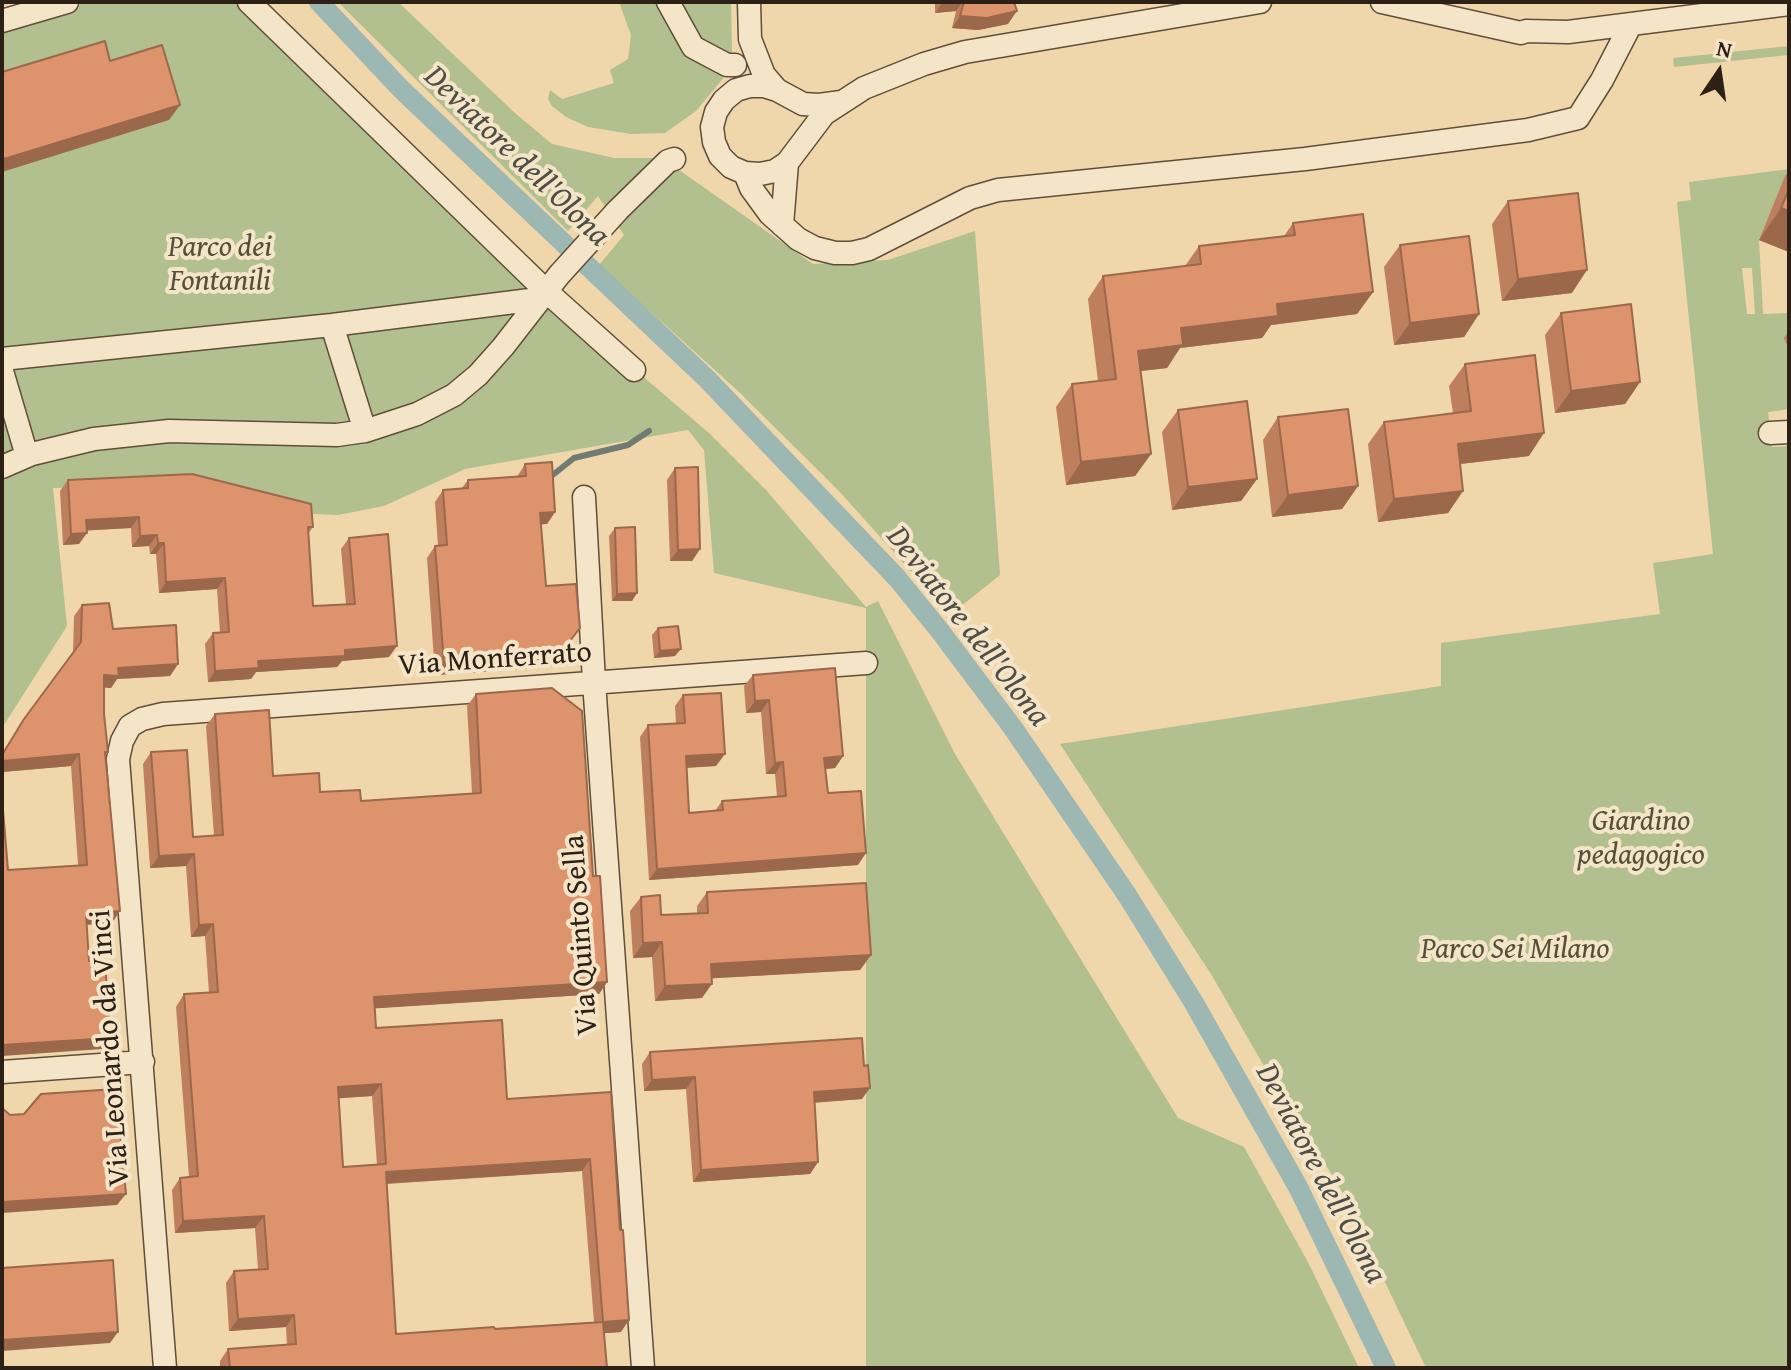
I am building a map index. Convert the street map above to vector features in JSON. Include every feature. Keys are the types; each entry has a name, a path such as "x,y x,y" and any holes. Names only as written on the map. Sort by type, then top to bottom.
{"street":[{"path":"2,21 67,2"},
{"path":"249,2 634,370"},
{"path":"668,2 693,47 727,65 735,65"},
{"path":"736,90 750,39 749,2"},
{"path":"841,102 803,104 764,86 736,90 716,112 712,127 714,142 720,156 731,167 745,173 775,171 792,157 824,114 864,88 924,64 965,52 1260,2"},
{"path":"1382,2 1521,33 1526,31"},
{"path":"1462,2 1474,11 1526,31 1568,32 1789,4"},
{"path":"745,173 751,188 782,225 815,248 852,253 869,249 970,198 998,190 1305,159 1528,130 1578,118 1631,24"},
{"path":"750,39 764,75 796,109 801,122 801,137 792,157 782,225"},
{"path":"2,467 27,456 94,439 169,431 337,435 365,431 417,414 454,395 478,375 548,288 618,210 668,161 674,159"},
{"path":"2,359 332,325 548,288"},
{"path":"332,325 365,431"},
{"path":"2,371 27,456"},
{"name":"Via Quinto Sella","path":"584,497 594,682 643,1368"},
{"name":"Via Monferrato","path":"130,726 142,719 163,714 866,663"},
{"name":"Via Leonardo da Vinci","path":"130,726 118,759 165,1368"},
{"path":"2,1072 143,1062"}],"green space":[{"name":"Parco dei Fontanili","path":"88,2 266,2 647,380 709,433 767,491 866,607 878,601 955,754 1178,1118 1244,1147 1309,1264 1359,1368 866,1368 866,608 714,573 704,450 688,430 465,469 384,506 338,515 313,514 229,484 53,488 67,626 2,728 2,29"},
{"path":"338,2 398,2 552,144 614,158 662,158 813,264 888,260 975,231 1000,575 950,615 839,491 738,391 599,265 624,235 598,196 568,231"},
{"path":"619,2 731,2 730,70 696,111 665,133 631,134 588,127 566,117 548,99 550,90 562,99 614,83 610,70 628,59 631,35"},
{"path":"1789,46 1789,55 1674,67 1673,58"},
{"name":"Parco Sei Milano","path":"1789,169 1789,178 1785,177 1759,240 1763,314 1789,313 1789,409 1768,412 1772,447 1789,446 1789,1368 1426,1368 1339,1186 1272,1080 1211,974 1060,744 1441,686 1441,643 1660,614 1653,563 1713,554 1677,202 1691,200 1689,182","holes":["1742,268 1752,268 1755,314 1747,314"]}],"building":[{"path":"964,2 1014,2 1017,11 987,18 960,16"},
{"path":"105,41 110,61 162,45 180,105 4,159 2,72"},
{"path":"1789,189 1789,211 1781,208"},
{"path":"1578,193 1587,270 1518,279 1508,201"},
{"path":"1363,214 1373,292 1277,304 1278,316 1181,328 1183,345 1138,351 1151,454 1081,462 1072,384 1116,379 1103,276 1201,264 1199,246 1295,235 1293,223"},
{"path":"1469,236 1479,314 1410,323 1400,245"},
{"path":"1631,304 1640,382 1571,391 1561,313"},
{"path":"1535,355 1544,433 1458,444 1463,491 1394,499 1384,422 1471,411 1465,364"},
{"path":"1247,401 1257,479 1188,487 1178,410"},
{"path":"1348,409 1358,486 1288,495 1278,417"},
{"path":"552,462 555,512 540,513 546,586 576,584 580,628 559,655 444,664 435,546 447,545 443,490 468,488 468,480 526,476 525,464"},
{"path":"698,467 700,549 678,550 675,468"},
{"path":"192,474 311,504 313,527 308,527 313,606 355,604 349,538 388,534 397,646 345,650 345,656 258,661 259,668 215,671 213,633 229,632 225,578 166,582 164,543 158,543 157,535 140,536 139,517 86,520 87,533 71,534 68,480"},
{"path":"635,527 637,593 617,594 615,528"},
{"path":"109,603 113,629 176,625 178,664 118,668 119,676 104,675 108,752 105,752 120,911 86,914 89,961 105,960 110,1038 2,1045 2,810 8,870 87,865 79,754 2,761 2,755 24,719 81,642 82,605"},
{"path":"678,626 681,649 660,651 658,628"},
{"path":"835,668 843,756 824,758 828,793 861,791 866,853 657,869 648,725 685,723 683,695 721,693 725,754 686,756 689,813 723,810 722,801 786,796 783,762 775,763 769,700 755,701 753,675"},
{"path":"552,688 582,711 593,876 600,876 607,982 374,997 376,1028 502,1020 507,1099 611,1092 629,1320 603,1322 607,1368 230,1368 228,1349 296,1344 294,1315 238,1319 234,1271 268,1269 264,1216 183,1221 180,1178 198,1176 184,994 218,992 213,924 199,925 194,854 159,856 151,752 187,750 193,837 223,835 215,714 269,710 273,776 319,773 320,792 360,790 361,801 481,793 476,694","holes":["381,1084 386,1164 343,1167 338,1087","590,1159 603,1322 396,1334 386,1172"]},
{"path":"866,883 871,955 711,964 712,984 665,986 662,942 643,943 641,897 660,895 661,915 708,913 707,892"},
{"path":"862,1038 864,1066 868,1065 870,1088 814,1092 818,1162 701,1170 695,1077 652,1080 650,1052"},
{"path":"116,1089 126,1194 2,1202 2,1108 10,1115 24,1114 41,1094"},
{"path":"113,1260 118,1332 2,1340 2,1268"}],"waterway":[{"name":"Deviatore dell'Olona","path":"319,2 402,90 707,379 897,578 940,631 1013,728 1127,895 1194,1003 1298,1187 1386,1368"},
{"path":"549,478 574,458 628,445 649,431"}],"park label":[{"name":"Giardino pedagogico","path":"1641,839"}]}
